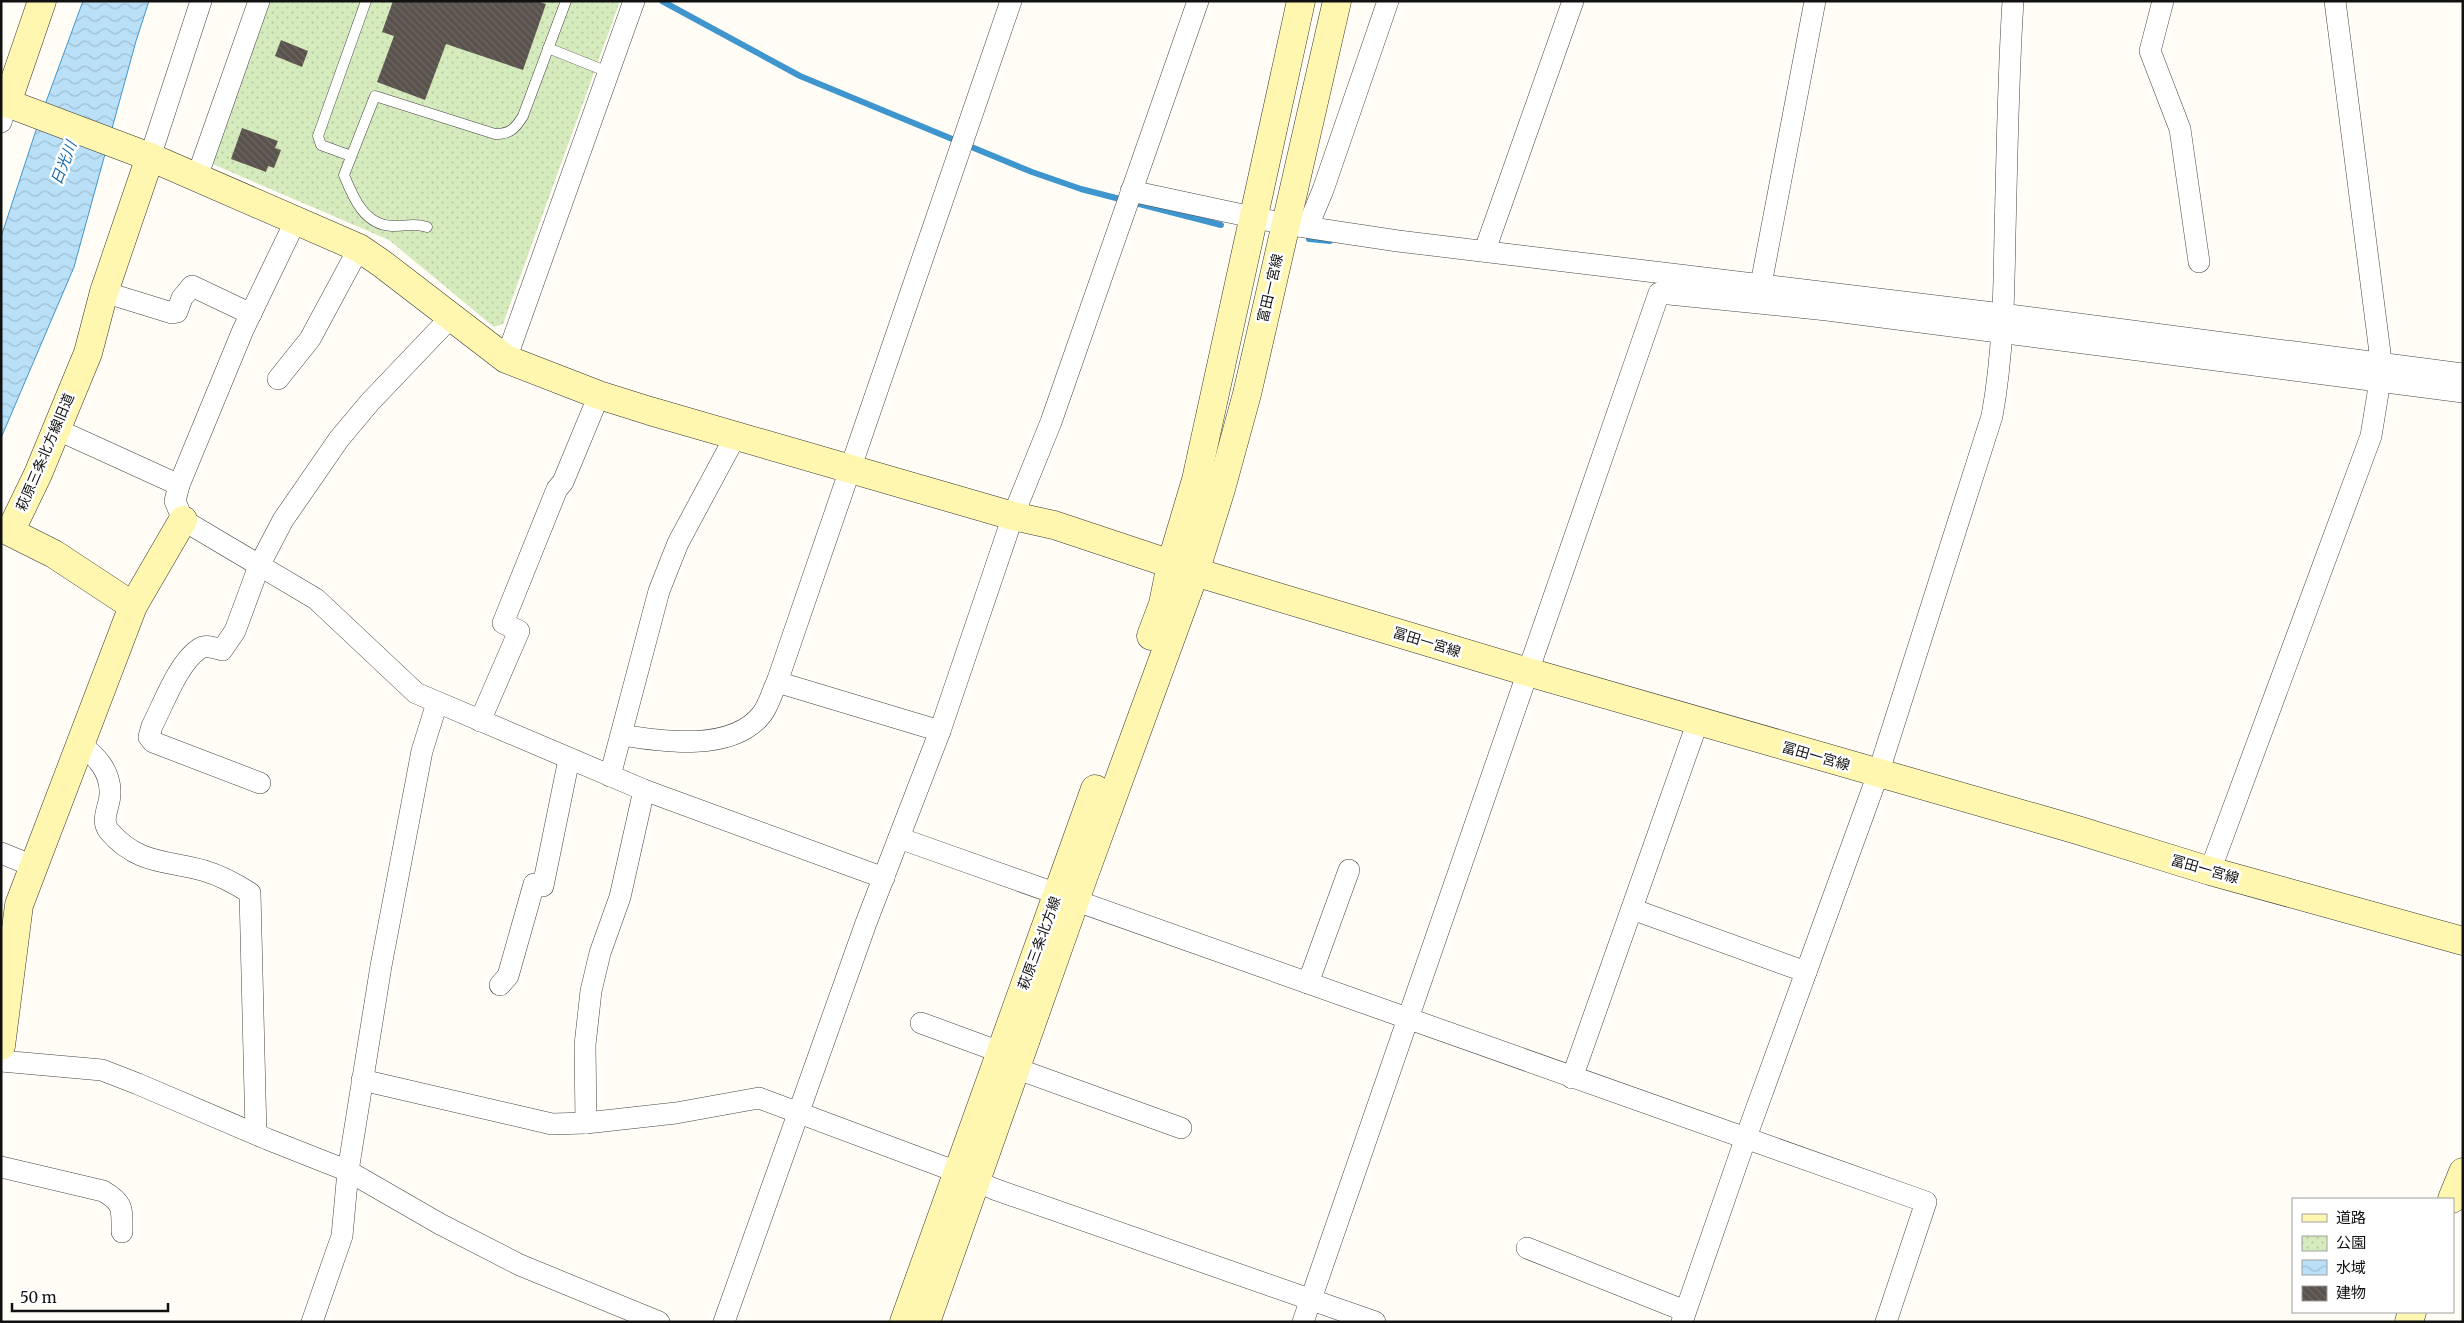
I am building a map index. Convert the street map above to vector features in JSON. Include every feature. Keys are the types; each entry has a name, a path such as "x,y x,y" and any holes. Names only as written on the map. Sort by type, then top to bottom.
{"main road":[{"path":"42,1 3,109 150,157"},
{"path":"1183,568 1196,480 1301,1"},
{"name":"富田一宮線","path":"1183,568 1221,489 1296,225 1337,1"},
{"name":"冨田一宮線","path":"150,157 295,222 359,248 452,316 506,359 598,395 1013,516 1054,525 1183,568 1528,672 2210,871 2463,941"},
{"name":"萩原三条北方線旧道","path":"133,606 54,554 6,536 56,429 88,353 104,292 150,157"},
{"path":"1,1046 18,905 133,606 182,520"},
{"name":"萩原三条北方線","path":"904,1322 966,1177 1183,568"},
{"path":"2452,1198 2463,1172"},
{"name":"萩原三条北方線","path":"926,1322 966,1177"}],"street":[{"path":"150,157 201,1"},
{"path":"198,177 259,1"},
{"path":"622,735 668,742 694,742 719,738 746,728 762,714 777,682 1011,1"},
{"path":"724,1322 884,878 940,730 1013,516 1051,422 1198,1"},
{"path":"1296,225 1323,190 1388,1"},
{"path":"1485,250 1574,1"},
{"path":"1761,284 1815,1"},
{"path":"1527,1248 1683,1316 1878,774 1983,446 1998,385 2013,1"},
{"path":"2163,1 2150,50 2180,129 2198,262"},
{"path":"2210,871 2371,436 2380,354 2335,1"},
{"path":"506,359 634,2"},
{"path":"1129,198 1255,216 1296,225 1398,241 1761,284 2001,323 2379,371 2463,374"},
{"path":"295,222 251,314 179,485 175,501 182,520 316,599 416,693 644,790 884,878"},
{"path":"278,379 310,339 359,248"},
{"path":"104,292 172,313 177,312 182,298 192,286 251,314"},
{"path":"1303,1322 1406,1019 1659,293 1827,310 2001,323"},
{"path":"260,783 153,742 149,737 152,726 183,666 200,648 212,647 222,650 235,631 259,566 283,520 339,439 370,402 452,316"},
{"path":"2379,371 2463,392"},
{"path":"480,721 519,631 504,623 556,489 563,482 598,395"},
{"path":"56,429 179,485"},
{"path":"610,776 659,591 678,543 736,435"},
{"path":"777,682 940,730"},
{"path":"312,1322 342,1236 348,1171 362,1080 422,751 437,703"},
{"path":"1572,1078 1698,721"},
{"path":"80,744 95,756 106,771 110,793 105,819 108,829 120,841 142,857 205,871 230,880 250,893 256,1134"},
{"path":"500,986 508,976 534,884 543,886 569,759"},
{"path":"586,1123 586,1045 591,991 600,953 620,897 644,790"},
{"path":"899,838 1745,1140 1926,1202 1886,1322"},
{"path":"1,853 33,866"},
{"path":"1308,983 1348,870"},
{"path":"1632,909 1806,972"},
{"path":"922,1023 1008,1060 1181,1128"},
{"path":"1,1061 102,1070 196,1107 256,1134 348,1171 440,1224 520,1265 659,1322"},
{"path":"362,1080 552,1124 586,1123 676,1113 759,1098 966,1177 1375,1322"},
{"path":"1,1167 103,1191 115,1198 122,1206 122,1232"}],"lane":[{"path":"351,156 321,145 318,136 366,1"},
{"path":"427,228 415,223 393,226 381,225 368,217 354,198 344,175 375,96 495,134 507,134 516,127 523,116 566,1"},
{"path":"548,48 608,72"}],"green space":[{"path":"267,1 620,1 503,324 494,327 389,240 210,163"}],"water":[{"name":"日光川","path":"83,1 149,1 136,41 74,267 1,438 1,237 39,121"}],"building":[{"path":"393,1 537,1 546,4 523,70 446,44 425,100 377,82 394,36 382,32"},
{"path":"281,40 308,51 302,67 275,56"},
{"path":"242,128 278,141 275,148 281,150 274,168 268,166 266,172 231,159"}],"waterway":[{"path":"662,1 800,76 1032,172 1081,189 1221,225"},
{"path":"1309,239 1330,241"}]}
